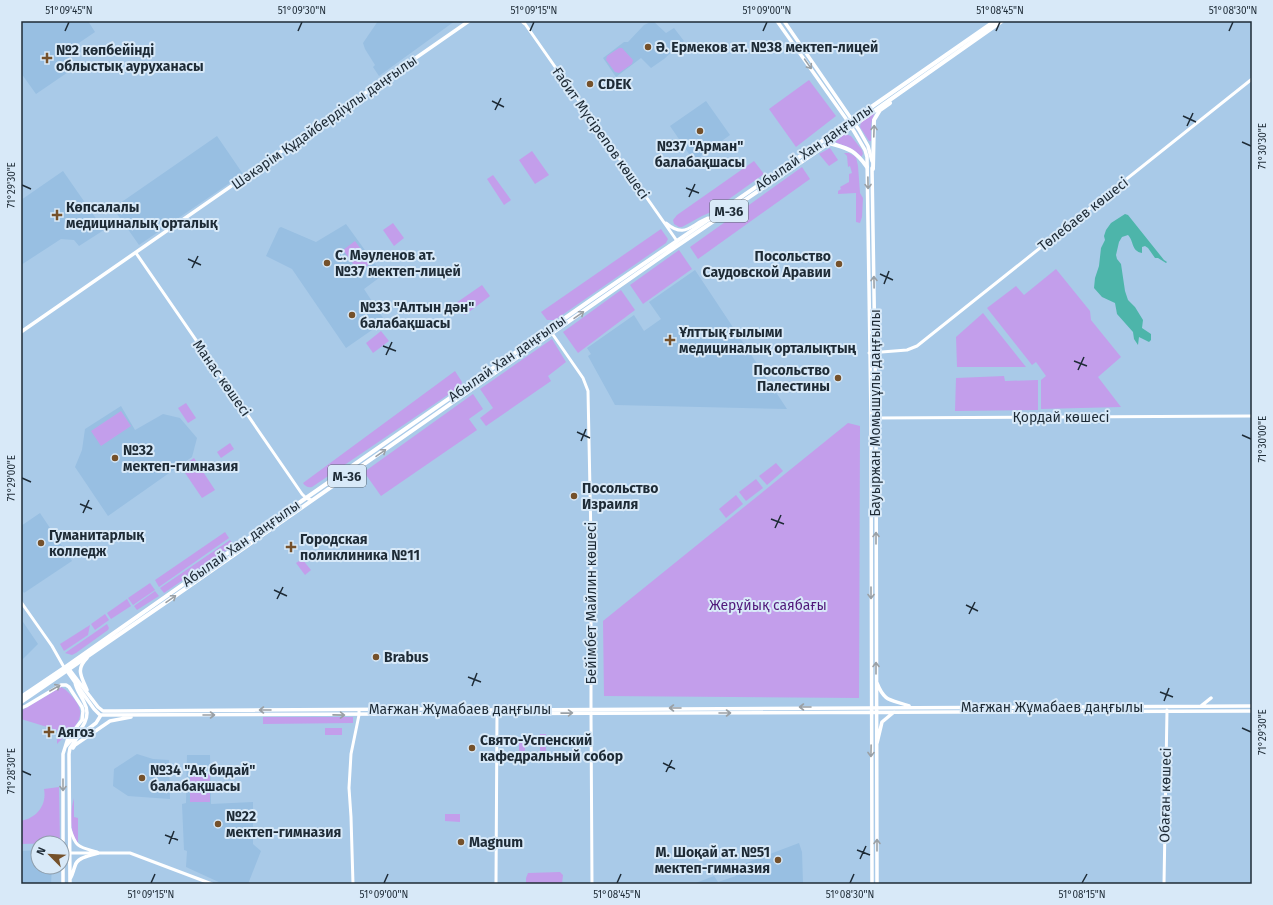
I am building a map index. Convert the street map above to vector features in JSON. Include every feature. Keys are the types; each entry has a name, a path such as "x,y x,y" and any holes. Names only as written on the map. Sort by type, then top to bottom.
{"main road":[{"name":"Шәкәрім Құдайбердіұлы даңғылы","path":"21,332 470,21"},
{"path":"777,21 852,124"},
{"path":"784,21 852,124"},
{"name":"Абылай Хан даңғылы","path":"21,702 306,498 550,329 829,143 852,124 995,21"},
{"name":"Абылай Хан даңғылы","path":"21,697 97,649 553,333 714,216 903,90 1002,21"},
{"path":"873,170 874,125 876,114 903,90"},
{"name":"Бауыржан Момышұлы даңғылы","path":"852,124 865,150 867,167 871,418 872,884"},
{"name":"Бауыржан Момышұлы даңғылы","path":"852,124 868,146 871,153 873,170 876,418 877,884"},
{"path":"829,143 848,148 856,152 867,167"},
{"path":"89,695 81,677 80,668 84,661 97,649"},
{"path":"67,668 75,682 100,715"},
{"path":"65,746 96,723 103,711 98,707 67,668"},
{"path":"876,681 881,693 885,697 892,701 912,707"},
{"path":"65,746 84,725 88,716 87,708 75,687 75,682"},
{"path":"21,708 61,685 66,685 69,688 82,707 83,716 80,723 69,735 65,746 62,766 63,835"},
{"path":"1201,706 1211,698"},
{"name":"Мағжан Жұмабаев даңғылы","path":"877,710 894,712 1167,709 1201,706 1252,706"},
{"name":"Мағжан Жұмабаев даңғылы","path":"877,710 912,707 1252,711"},
{"name":"Мағжан Жұмабаев даңғылы","path":"103,711 497,710 591,708 872,710"},
{"name":"Бейімбет Майлин көшесі","path":"591,708 591,713"},
{"path":"872,710 877,710"},
{"name":"Мағжан Жұмабаев даңғылы","path":"100,715 359,715 872,710"},
{"path":"876,746 882,722 894,712"},
{"path":"69,754 74,745 110,721 133,716"},
{"path":"70,835 69,754 70,748 77,738"},
{"path":"70,882 75,865 79,860 99,853"}],"street":[{"name":"Ғабит Мүсірепов көшесі","path":"523,22 678,243"},
{"name":"Төлебаев көшесі","path":"875,353 907,350 917,346 1252,79"},
{"path":"663,221 673,229 686,231 714,216"},
{"name":"Манас көшесі","path":"136,253 306,498"},
{"name":"Бейімбет Майлин көшесі","path":"550,329 583,378 587,385 589,396 591,708"},
{"path":"869,353 875,353"},
{"name":"Қордай көшесі","path":"871,418 1252,416"},
{"path":"306,498 311,500"},
{"path":"21,602 67,668"},
{"name":"Обаған көшесі","path":"1164,884 1167,709"},
{"path":"353,884 349,788 351,754 359,710"},
{"path":"496,884 497,710"},
{"name":"Бейімбет Майлин көшесі","path":"591,713 592,884"},
{"path":"70,828 74,841 78,845 99,853"},
{"path":"70,853 130,853 212,884"}],"shaded area":[{"name":"№2 көпбейінді облыстық ауруханасы","path":"21,21 88,21 95,32 67,51 77,66 36,94 21,73"},
{"path":"378,21 455,21 379,76 373,67 375,65 363,43"},
{"name":"Ә. Ермеков ат. №38 мектеп-лицей","path":"653,21 666,33 674,28 684,41 664,59 651,68 641,58 616,77 603,58 624,42 628,42 644,25"},
{"name":"№37 \"Арман\" балабақшасы","path":"706,101 730,135 694,161 670,126"},
{"path":"217,136 243,174 139,245 113,208"},
{"name":"Көпсалалы медициналық орталық","path":"63,171 104,230 79,246 74,240 61,239 21,265 21,200"},
{"path":"1125,214 1128,215 1167,262 1166,263 1158,258 1155,258 1145,246 1142,247 1142,253 1138,252 1134,248 1128,235 1122,237 1119,242 1116,255 1121,264 1125,291 1128,300 1135,307 1143,320 1142,328 1151,334 1151,340 1149,342 1139,337 1138,345 1134,339 1133,332 1117,314 1115,303 1102,297 1094,288 1101,248 1105,240 1104,236 1106,230 1111,223"},
{"name":"С. Мәуленов ат. №37 мектеп-лицей","path":"346,224 383,275 364,289 385,321 346,348 292,269 266,256 279,228 281,227 316,242"},
{"name":"Ұлттық ғылыми медициналық орталықтың","path":"695,270 787,409 615,405 588,356 591,354 587,348 634,315 644,331 661,319 649,302"},
{"name":"№32 мектеп-гимназия","path":"121,406 135,430 163,414 180,418 197,438 192,457 108,516 75,467 82,450 85,429"},
{"name":"Гуманитарлық колледж","path":"40,513 72,561 24,593 21,589 21,526"},
{"path":"21,619 38,644 21,661"},
{"name":"№34 \"Ақ бидай\" балабақшасы","path":"137,754 153,759 169,760 170,799 128,796 113,786 114,769"},
{"name":"№22 мектеп-гимназия","path":"187,755 210,755 211,804 253,802 253,844 261,851 248,884 223,884 186,867 187,851 184,850 182,804 186,803"},
{"name":"М. Шоқай ат. №51 мектеп-гимназия","path":"799,843 802,852 803,884 693,884 714,876 718,882 736,876 733,868"},
{"path":"30,850 30,875 52,875 51,884 21,884 21,851"}],"green space":[{"path":"619,48 622,48 633,60 632,64 619,73 615,72 606,60 607,56"},
{"path":"809,80 836,116 796,147 769,109"},
{"path":"876,111 872,122 871,141 869,141 860,127 861,122"},
{"path":"845,134 851,136 862,150 863,154 861,157 852,149 835,142"},
{"path":"830,148 838,160 829,166 819,154"},
{"path":"532,151 549,175 535,184 519,160"},
{"path":"844,153 849,153 856,157 860,193 863,198 862,217 860,223 856,222 856,193 838,194 838,191 841,189 840,187 849,182 849,174 852,173 850,166 848,167 847,156"},
{"path":"754,161 764,174 711,212 682,227 674,224 673,220 677,215"},
{"path":"802,167 810,179 698,259 690,247"},
{"path":"493,175 511,200 504,205 487,179"},
{"path":"393,223 404,238 394,246 383,230"},
{"path":"661,229 668,239 666,243 555,320 547,320 541,312"},
{"path":"355,241 371,263 359,272 343,250"},
{"path":"679,250 692,269 643,304 630,285"},
{"path":"1056,269 1090,311 1091,320 1121,357 1098,377 1121,407 1041,409 1041,380 1046,376 1036,362 1032,365 987,308 1016,286 1024,295"},
{"path":"482,285 490,296 465,315 456,303"},
{"path":"621,290 635,310 578,353 563,332"},
{"path":"983,313 1026,367 957,367 956,337"},
{"path":"381,331 389,341 373,353 366,343"},
{"path":"552,339 566,362 548,376 551,381 486,426 480,418 493,408 480,389"},
{"path":"455,371 462,382 461,386 312,487 308,487 303,483"},
{"path":"1004,376 1005,381 1038,380 1038,410 955,411 956,378"},
{"path":"473,394 483,409 469,419 477,430 381,496 364,472"},
{"path":"186,403 196,418 188,423 178,408"},
{"path":"121,411 131,426 101,446 91,431"},
{"name":"Жерұйық саябағы","path":"848,423 860,426 859,698 604,696 603,621"},
{"path":"230,443 234,449 221,458 217,452"},
{"path":"194,458 215,490 202,498 181,467"},
{"path":"776,463 783,471 767,485 759,476"},
{"path":"756,479 763,488 746,501 739,492"},
{"path":"736,495 743,504 726,518 719,509"},
{"path":"225,532 229,538 159,587 155,580"},
{"path":"230,540 234,545 164,593 160,588"},
{"path":"302,559 311,570 305,575 296,563"},
{"path":"150,583 155,590 133,605 128,598"},
{"path":"155,591 159,596 137,610 134,606"},
{"path":"127,599 131,606 111,619 107,613"},
{"path":"105,614 109,620 95,630 91,624"},
{"path":"107,624 109,628 108,630 76,653 72,655 65,653"},
{"path":"90,625 88,635 64,651 60,644"},
{"path":"61,687 75,700 79,707 80,713 76,725 57,744 57,730 21,719 21,711"},
{"path":"263,717 353,717 353,723 263,724"},
{"path":"325,728 342,728 342,735 325,735"},
{"path":"540,734 546,734 546,756 540,756"},
{"path":"519,743 525,743 525,764 519,764"},
{"path":"190,774 210,774 210,802 190,802"},
{"path":"59,787 60,835 30,835 30,844 21,844 21,821 32,817 40,810 45,795 44,789"},
{"path":"74,798 74,817 78,818 78,843 73,833 71,821"},
{"path":"445,814 460,814 460,822 445,821"},
{"path":"560,872 563,875 562,884 526,884 528,873"}],"place":[{"name":"Ә. Ермеков ат. №38 мектеп-лицей","path":"648,47"},
{"name":"№2 көпбейінді облыстық ауруханасы","path":"47,58"},
{"name":"CDEK","path":"590,84"},
{"name":"№37 \"Арман\" балабақшасы","path":"700,131"},
{"name":"Көпсалалы медициналық орталық","path":"57,215"},
{"name":"С. Мәуленов ат. №37 мектеп-лицей","path":"327,263"},
{"name":"Посольство Саудовской Аравии","path":"839,264"},
{"name":"№33 \"Алтын дән\" балабақшасы","path":"352,315"},
{"name":"Ұлттық ғылыми медициналық орталықтың","path":"670,340"},
{"name":"Посольство Палестины","path":"838,378"},
{"name":"№32 мектеп-гимназия","path":"115,458"},
{"name":"Посольство Израиля","path":"574,496"},
{"name":"Гуманитарлық колледж","path":"41,543"},
{"name":"Городская поликлиника №11","path":"291,547"},
{"name":"Brabus","path":"376,657"},
{"name":"Аягоз","path":"49,732"},
{"name":"Свято-Успенский кафедральный собор","path":"472,748"},
{"name":"№34 \"Ақ бидай\" балабақшасы","path":"142,778"},
{"name":"№22 мектеп-гимназия","path":"218,824"},
{"name":"Magnum","path":"461,842"},
{"name":"М. Шоқай ат. №51 мектеп-гимназия","path":"778,860"}]}
